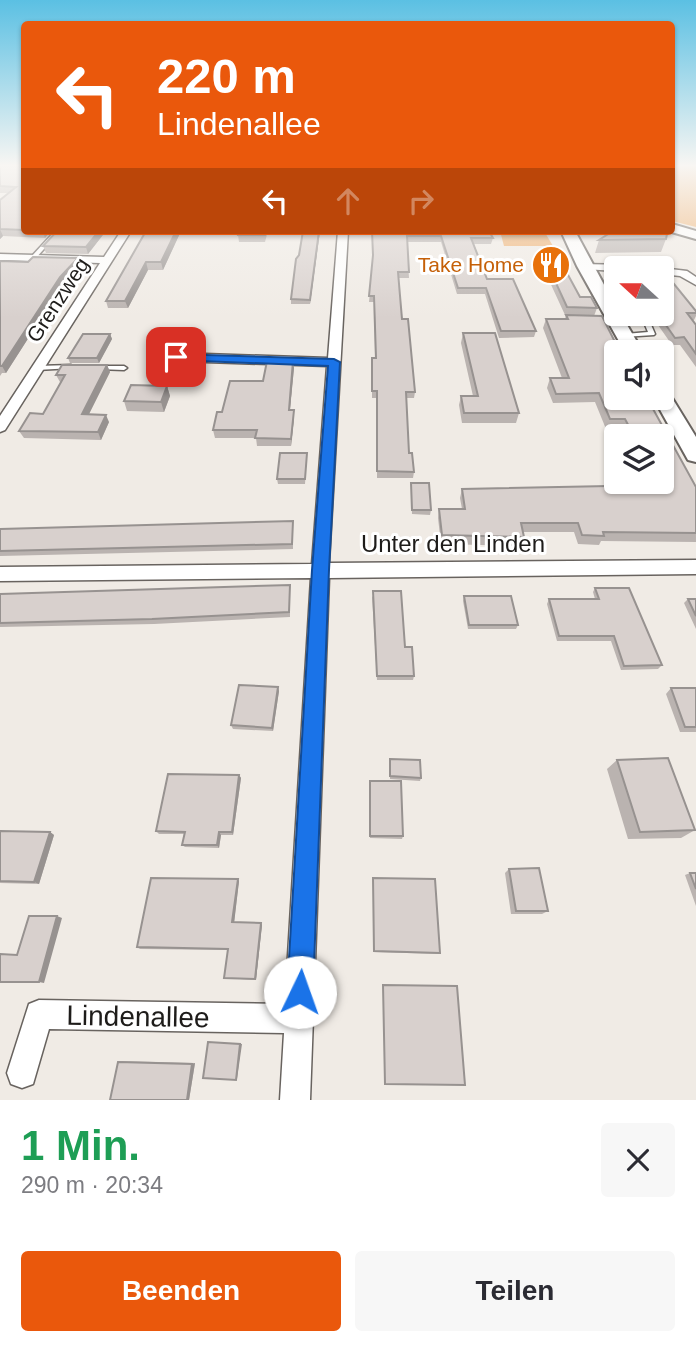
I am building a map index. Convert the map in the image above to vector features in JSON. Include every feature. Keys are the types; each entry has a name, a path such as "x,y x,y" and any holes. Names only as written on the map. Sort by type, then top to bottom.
{"main road":[{"path":"675,229 696,235"},
{"path":"558,235 584,266"},
{"path":"573,235 584,266 610,321 627,340"},
{"path":"669,410 696,456"}],"street":[{"name":"Grenzweg","path":"0,426 123,235"},
{"path":"295,1100 320,570 343,235"},
{"path":"0,257 106,260"},
{"path":"584,266 604,267"},
{"path":"674,272 683,273 696,282"},
{"path":"176,357 334,362"},
{"name":"Unter den Linden","path":"0,574 696,567"},
{"name":"Lindenallee","path":"22,1073 39,1014 299,1019"}],"lane":[{"path":"33,258 54,235"},
{"path":"625,336 652,334 649,326"},
{"path":"37,368 124,368"}],"shaded area":[{"path":"675,215 696,215 696,227 675,222"},
{"path":"501,235 546,235 553,246 504,246"}],"building":[{"path":"0,215 21,215 21,230 0,229"},
{"path":"53,235 96,235 86,247 43,246"},
{"path":"144,235 174,235 161,262 146,262 125,301 106,301"},
{"path":"302,235 318,235 310,300 291,299 296,259"},
{"path":"372,235 491,235 493,238 471,238 487,279 513,279 536,331 501,331 486,288 458,288 441,236 407,236 409,272 398,272 402,319 408,319 415,392 406,392 409,453 412,453 414,472 377,471 377,391 372,391 372,358 376,358 374,296 369,296"},
{"path":"607,235 667,235 666,239 599,240"},
{"path":"33,257 78,258 60,277 0,366 0,261 28,262"},
{"path":"561,262 580,297 591,297 597,308 567,307 549,268"},
{"path":"674,284 696,311 687,313 696,325 696,354 684,337 675,338 667,326 674,326"},
{"path":"566,315 602,316 604,326 607,326 614,340 604,340 604,405 599,393 556,394 550,378 569,378 546,319 568,319"},
{"path":"463,333 495,333 519,413 464,413 461,396 478,396"},
{"path":"83,334 110,334 97,358 68,358"},
{"path":"267,361 293,361 289,410 294,410 291,439 255,438 257,430 213,430 217,412 222,412 230,381 263,381"},
{"path":"62,365 107,365 82,414 106,415 98,432 19,431 30,413 43,414 65,375 56,375"},
{"path":"131,385 167,386 161,402 124,401"},
{"path":"606,410 654,410 661,424 628,424 625,419 610,419"},
{"path":"674,447 696,487 696,533 603,532 604,536 582,535 578,523 521,523 524,537 442,535 439,509 465,509 462,489 604,486 604,494 674,494"},
{"path":"280,453 307,453 305,479 277,479"},
{"path":"411,483 429,483 431,510 412,510"},
{"path":"293,521 292,544 0,551 0,529"},
{"path":"290,585 289,612 0,623 0,594"},
{"path":"595,588 629,588 662,665 624,666 614,636 559,636 549,599 599,599"},
{"path":"373,591 401,591 405,647 412,647 414,676 377,676"},
{"path":"464,596 511,596 518,625 469,625"},
{"path":"688,599 696,599 696,616"},
{"path":"239,685 278,687 272,728 231,725"},
{"path":"671,688 696,688 696,727 685,727"},
{"path":"668,758 695,830 640,832 617,760"},
{"path":"390,759 420,760 421,778 390,776"},
{"path":"168,774 239,775 232,832 219,832 217,845 182,845 185,832 156,831"},
{"path":"370,781 401,781 403,836 370,836"},
{"path":"0,831 50,832 34,882 0,881"},
{"path":"539,868 548,911 516,911 509,869"},
{"path":"690,873 696,873 696,889"},
{"path":"151,878 238,879 232,922 261,923 255,979 224,978 228,949 137,947"},
{"path":"373,878 435,879 440,953 374,951"},
{"path":"29,916 57,916 39,982 0,982 0,954 17,955"},
{"path":"383,985 457,986 465,1085 385,1084"},
{"path":"208,1042 240,1044 236,1080 203,1078"},
{"path":"118,1062 192,1064 187,1100 110,1100"}],"place":[{"name":"Take Home","path":"551,265"}],"route":[{"path":"176,357 334,362 320,570 300,992"}]}
